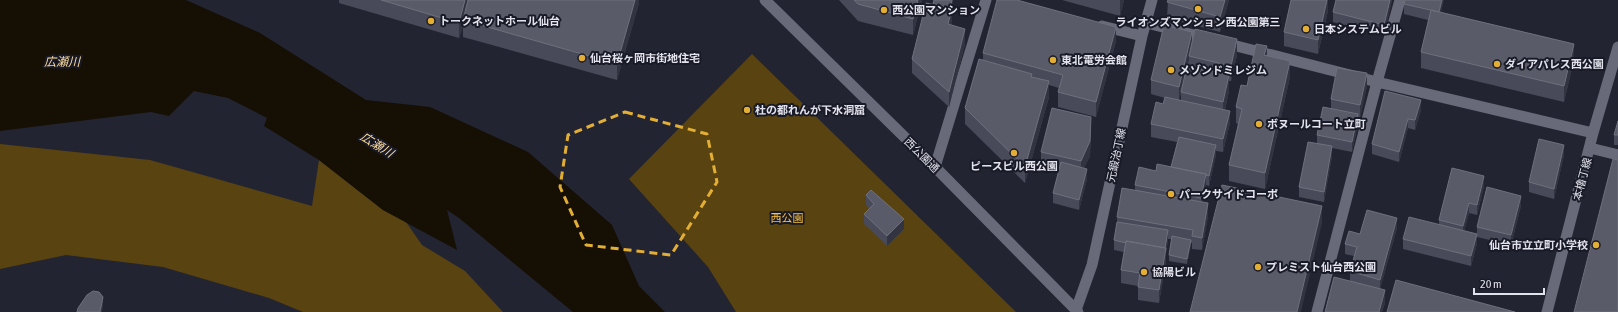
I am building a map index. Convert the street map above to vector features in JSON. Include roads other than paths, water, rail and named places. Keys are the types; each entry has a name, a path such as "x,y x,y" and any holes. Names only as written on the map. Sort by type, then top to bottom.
{"street":[{"name":"西公園通","path":"765,0 935,167 1077,311"},
{"path":"935,167 986,0"},
{"name":"元鍛治丁線","path":"1077,311 1092,265 1142,36 1147,23 1152,0"},
{"path":"1318,312 1377,82 1400,0"},
{"path":"1088,22 1142,36"},
{"path":"1147,23 1377,82 1593,133"},
{"name":"本櫓丁線","path":"1547,312 1593,133 1618,47"},
{"path":"1590,148 1618,155"}],"water":[{"name":"広瀬川","path":"0,0 186,0 260,33 366,100 430,107 528,152 612,225 639,286 665,312 573,312 459,218 447,210 457,250 383,210 319,160 264,126 267,118 228,98 194,91 169,116 151,112 0,131"}],"place":[{"name":"ライオンズマンション西公園第三","path":"1198,9"},
{"name":"西公園マンション","path":"884,10"},
{"name":"トークネットホール仙台","path":"431,21"},
{"name":"日本システムビル","path":"1306,29"},
{"name":"仙台桜ヶ岡市街地住宅","path":"582,58"},
{"name":"東北電労会館","path":"1053,60"},
{"name":"ダイアパレス西公園","path":"1497,64"},
{"name":"メゾンドミレジム","path":"1171,70"},
{"name":"杜の都れんが下水洞窟","path":"747,110"},
{"name":"ボヌールコート立町","path":"1259,124"},
{"name":"ピースビル西公園","path":"1014,153"},
{"name":"パークサイドコーポ","path":"1171,194"},
{"name":"仙台市立立町小学校","path":"1596,245"},
{"name":"プレミスト仙台西公園","path":"1258,267"},
{"name":"協陽ビル","path":"1144,272"}],"park label":[{"name":"西公園","path":"787,218"}]}
